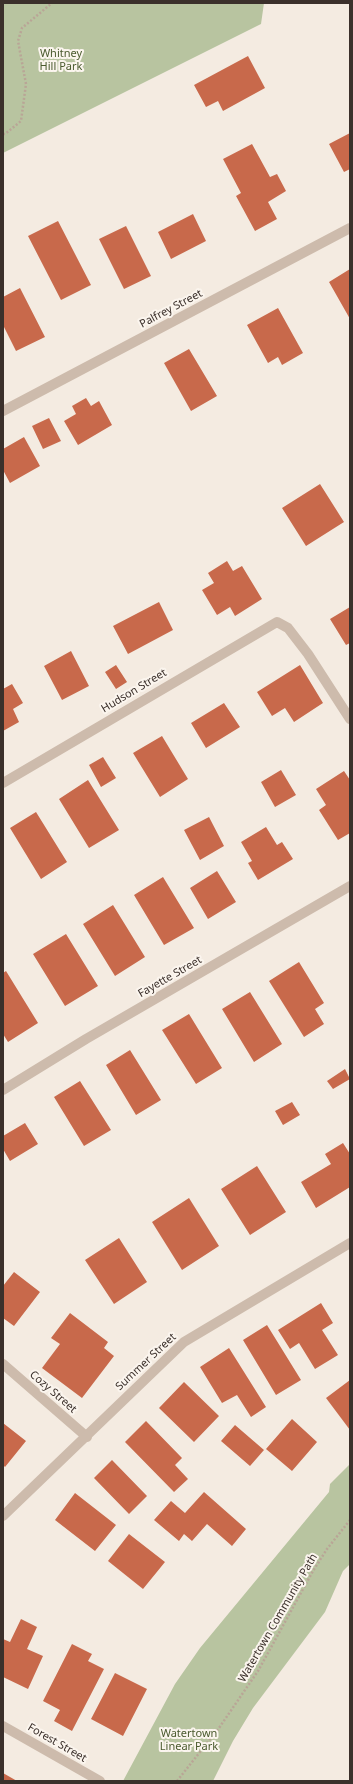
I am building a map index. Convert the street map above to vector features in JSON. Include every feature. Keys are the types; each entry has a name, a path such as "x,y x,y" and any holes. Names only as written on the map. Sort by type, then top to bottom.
{"street":[{"name":"Palfrey Street","path":"3,411 350,228"},
{"name":"Hudson Street","path":"3,782 277,622 288,628 308,654 350,719"},
{"name":"Fayette Street","path":"3,1090 86,1039 350,886"},
{"name":"Summer Street","path":"3,1516 87,1437 151,1372 184,1342 350,1243"},
{"name":"Cozy Street","path":"3,1364 87,1437"},
{"name":"Forest Street","path":"3,1726 100,1781"}],"path":[{"path":"3,134 5,134 20,121 26,84 18,41 22,28 52,3"},
{"name":"Watertown Community Path","path":"177,1781 218,1728 258,1671 327,1549 350,1520"}],"green space":[{"name":"Whitney Hill Park","path":"3,3 264,3 261,24 3,153"},
{"name":"Watertown Linear Park","path":"350,1464 350,1564 343,1571 325,1612 253,1708 233,1741 213,1781 123,1781 175,1684 200,1648 329,1492 330,1484"}],"building":[{"path":"248,56 265,88 223,111 218,101 206,107 194,85"},
{"path":"350,133 350,169 344,172 329,144"},
{"path":"252,144 270,177 277,174 286,191 268,202 277,219 255,231 236,196 241,193 223,159"},
{"path":"193,214 206,241 171,259 158,232"},
{"path":"58,221 91,285 61,300 28,236"},
{"path":"126,226 151,276 124,289 99,239"},
{"path":"350,269 350,319 329,282"},
{"path":"20,288 45,337 16,351 3,325 3,297"},
{"path":"278,308 303,353 282,365 278,357 268,363 247,325"},
{"path":"189,349 217,396 191,411 164,363"},
{"path":"86,398 91,406 99,401 112,425 78,445 64,421 76,414 72,406"},
{"path":"49,418 61,441 43,449 32,426"},
{"path":"24,437 40,466 10,483 3,470 3,449"},
{"path":"320,484 344,522 306,546 282,508"},
{"path":"227,561 233,571 242,566 262,599 235,616 230,607 217,615 202,590 214,583 208,573"},
{"path":"159,602 173,630 128,654 113,626"},
{"path":"350,607 350,643 346,645 330,619"},
{"path":"71,651 89,686 62,700 44,666"},
{"path":"116,665 127,682 116,689 105,672"},
{"path":"300,665 323,703 294,722 285,708 272,716 257,692"},
{"path":"12,684 23,703 13,709 19,722 3,731 3,689"},
{"path":"224,703 240,727 206,748 191,723"},
{"path":"162,736 188,779 160,797 133,753"},
{"path":"103,757 116,778 101,787 89,765"},
{"path":"281,770 296,795 275,807 261,782"},
{"path":"344,771 350,780 350,833 338,840 319,810 326,805 316,789"},
{"path":"88,780 119,830 89,848 59,799"},
{"path":"36,812 67,862 41,879 10,828"},
{"path":"209,817 224,846 200,860 184,830"},
{"path":"266,827 277,845 282,842 293,859 258,880 248,863 252,861 241,842"},
{"path":"217,871 236,902 208,919 190,888"},
{"path":"163,877 194,928 164,945 134,895"},
{"path":"113,905 145,957 115,976 83,924"},
{"path":"66,934 98,986 65,1006 33,954"},
{"path":"299,962 324,1003 315,1009 324,1024 304,1037 269,981"},
{"path":"6,971 38,1023 8,1042 3,1034 3,973"},
{"path":"250,992 282,1044 254,1062 222,1009"},
{"path":"189,1014 222,1068 196,1084 162,1030"},
{"path":"130,1050 161,1100 136,1115 106,1065"},
{"path":"345,1069 350,1079 333,1089 327,1081"},
{"path":"80,1081 111,1130 84,1146 54,1097"},
{"path":"292,1102 300,1115 283,1125 275,1111"},
{"path":"25,1123 38,1144 10,1161 3,1149 3,1136"},
{"path":"343,1143 350,1154 350,1187 316,1208 301,1182 331,1164 325,1154"},
{"path":"257,1166 286,1212 250,1235 221,1189"},
{"path":"189,1198 219,1246 182,1270 152,1222"},
{"path":"119,1238 147,1282 114,1304 85,1260"},
{"path":"14,1272 40,1292 14,1326 3,1318 3,1286"},
{"path":"321,1303 333,1323 322,1330 338,1355 315,1369 299,1343 290,1349 278,1330"},
{"path":"70,1313 108,1342 104,1348 114,1356 82,1398 42,1368 60,1344 51,1338"},
{"path":"267,1325 301,1380 276,1395 243,1340"},
{"path":"229,1348 266,1407 251,1417 237,1395 222,1403 200,1367"},
{"path":"350,1380 350,1430 326,1398"},
{"path":"184,1382 219,1416 194,1442 159,1408"},
{"path":"292,1419 317,1442 292,1471 266,1449"},
{"path":"146,1421 182,1458 175,1465 188,1479 174,1492 125,1442"},
{"path":"3,1423 26,1441 5,1467 3,1465"},
{"path":"235,1425 264,1450 250,1466 221,1441"},
{"path":"112,1460 147,1496 129,1514 94,1478"},
{"path":"204,1492 246,1529 232,1546 207,1524 192,1541 184,1534 179,1541 154,1520 171,1501 185,1513"},
{"path":"75,1493 116,1525 95,1551 55,1520"},
{"path":"129,1534 165,1562 143,1589 108,1561"},
{"path":"21,1619 37,1627 27,1649 43,1656 28,1689 3,1677 3,1639 10,1642"},
{"path":"72,1644 92,1654 88,1661 104,1669 72,1731 54,1721 60,1710 43,1701"},
{"path":"115,1673 147,1689 123,1736 91,1719"},
{"path":"3,1773 17,1781 3,1781"}]}
